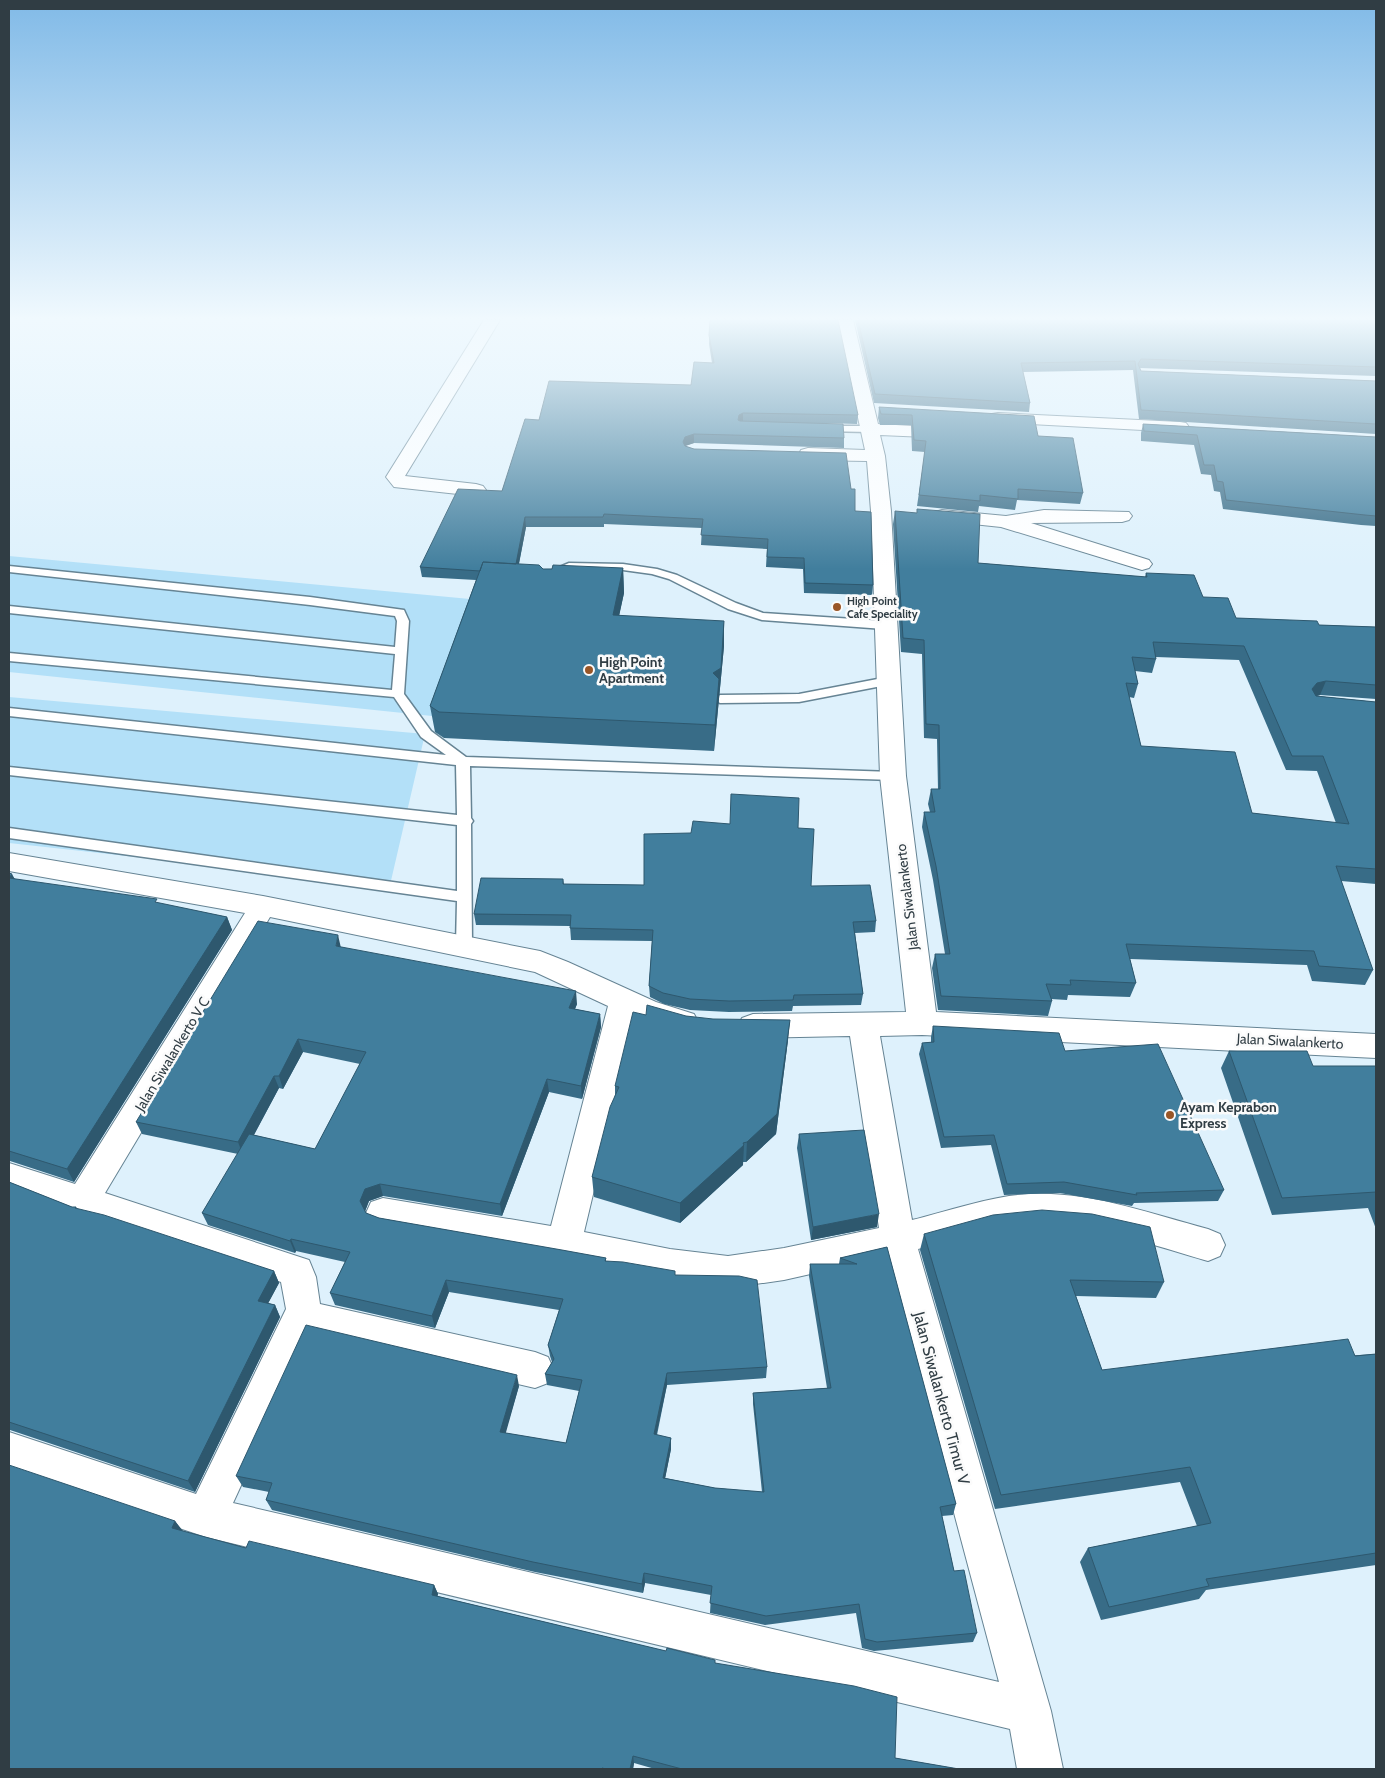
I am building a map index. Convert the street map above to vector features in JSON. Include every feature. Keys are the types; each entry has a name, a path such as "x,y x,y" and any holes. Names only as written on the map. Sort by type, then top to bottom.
{"street":[{"path":"441,403 395,477 401,483 476,490"},
{"name":"Jalan Siwalankerto","path":"871,403 875,417 876,456 890,512 884,625 893,776 922,1023 1376,1046"},
{"path":"875,417 970,434"},
{"path":"984,417 1199,428"},
{"path":"990,434 1018,434 1023,426 1023,420"},
{"path":"790,454 876,456"},
{"path":"928,515 1003,521 1044,516 1122,516"},
{"path":"1003,521 1142,564"},
{"path":"9,862 263,906 464,946 555,968 657,1016 690,1024 720,1026 922,1023"},
{"name":"Jalan Siwalankerto V C","path":"81,1203 263,906"},
{"path":"564,1244 624,1002"},
{"name":"Jalan Siwalankerto Timur V","path":"863,1023 898,1239 1029,1711 1040,1769"},
{"path":"9,1177 81,1203 296,1271 300,1280 303,1311 206,1517"},
{"path":"383,1213 564,1244 670,1265 728,1272 784,1264 898,1239 1009,1211 1054,1209 1096,1214 1154,1228 1208,1245"},
{"path":"303,1311 309,1318 535,1370"},
{"path":"9,1452 206,1517 1029,1711"}],"lane":[{"path":"810,428 875,417"},
{"path":"552,575 569,566 623,567 653,571 673,577 747,613 884,625"},
{"path":"9,570 395,611 403,616 398,694 426,734 463,761"},
{"path":"9,610 401,651"},
{"path":"9,657 398,694"},
{"path":"720,699 799,698 888,681"},
{"path":"9,712 463,761 893,776"},
{"path":"463,761 466,821 464,946"},
{"path":"9,771 466,821"},
{"path":"9,833 465,897"}],"shaded area":[{"path":"9,556 470,599 432,716 9,672"},
{"path":"9,697 425,734 390,885 9,843"}],"building":[{"path":"543,403 855,403 858,415 743,413 739,415 738,420 843,424 844,438 694,434 685,437 683,442 685,446 694,449 846,453 851,489 855,489 855,511 871,512 873,585 805,583 804,558 767,557 768,539 701,535 703,519 604,514 603,517 525,517 516,564 483,562 480,571 420,567 458,489 502,491 525,419 539,420"},
{"path":"1140,403 1376,403 1376,424 1141,410"},
{"path":"879,407 1034,416 1038,436 1073,438 1083,493 1018,489 1018,499 980,495 980,501 919,495 926,441 914,440 912,415 881,414"},
{"path":"1143,424 1376,437 1376,516 1226,500 1223,482 1217,481 1214,465 1204,465 1197,435 1144,431"},
{"path":"917,509 980,514 978,563 1147,577 1146,573 1194,575 1203,597 1228,598 1236,618 1317,621 1319,625 1376,627 1376,685 1326,681 1317,683 1312,689 1316,696 1376,702 1376,869 1336,866 1373,970 1319,966 1314,951 1126,944 1136,983 1070,980 1071,985 1046,984 1052,1001 941,996 935,954 950,954 936,866 924,812 935,812 931,789 940,789 939,725 926,724 924,640 903,638 895,511 917,513","holes":["1153,642 1244,646 1292,756 1323,756 1349,824 1252,813 1235,752 1141,746 1126,683 1138,684 1132,657 1156,659"]},
{"name":"High Point Apartment","path":"483,562 539,565 543,569 552,569 553,565 623,568 613,615 724,621 721,668 713,673 719,679 715,725 439,712 430,706"},
{"path":"731,794 799,798 798,828 814,829 811,886 870,885 876,921 853,922 863,994 794,995 793,1000 729,1001 690,999 663,993 649,986 653,930 570,928 571,915 474,914 481,878 563,879 563,884 644,885 644,834 691,833 693,821 730,824"},
{"path":"9,878 157,899 155,902 227,917 67,1169 9,1151"},
{"path":"258,921 338,935 336,946 576,991 569,1008 600,1014 581,1086 547,1079 500,1204 380,1184 365,1189 360,1201 366,1213 379,1218 606,1258 605,1261 623,1262 675,1271 675,1275 739,1276 757,1280 767,1367 667,1373 654,1434 671,1438 663,1478 715,1488 764,1492 753,1393 831,1388 810,1264 857,1264 840,1258 887,1247 956,1504 940,1507 954,1571 964,1570 977,1633 877,1642 865,1639 859,1604 766,1616 710,1603 712,1586 644,1573 642,1584 533,1562 266,1500 272,1483 236,1476 306,1325 517,1375 500,1432 566,1443 582,1380 545,1374 554,1359 548,1345 563,1299 446,1280 432,1316 330,1293 350,1252 291,1239 290,1241 202,1213 249,1134 315,1149 366,1052 298,1039 279,1076 274,1076 238,1142 136,1122"},
{"path":"647,1005 686,1016 713,1019 790,1020 777,1114 747,1142 743,1143 744,1145 680,1203 592,1177 610,1107 619,1087 615,1086 633,1012 646,1015"},
{"path":"933,1026 1059,1033 1065,1051 1158,1044 1224,1190 1136,1193 1137,1195 1064,1182 1007,1184 994,1135 944,1137 922,1043 934,1042"},
{"path":"1229,1051 1307,1051 1313,1066 1376,1066 1376,1192 1282,1198"},
{"path":"864,1130 879,1214 813,1227 799,1134"},
{"path":"9,1182 72,1207 104,1215 274,1271 258,1301 275,1305 188,1481 9,1422"},
{"path":"1042,1210 1092,1214 1150,1227 1164,1282 1070,1280 1102,1370 1348,1339 1355,1356 1376,1354 1376,1553 1206,1579 1209,1586 1109,1607 1088,1548 1211,1523 1190,1467 1001,1495 924,1234 993,1215"},
{"path":"9,1465 175,1521 172,1528 246,1548 249,1541 434,1585 432,1595 666,1651 667,1648 715,1660 715,1663 854,1686 897,1697 895,1758 959,1769 682,1769 633,1756 630,1769 9,1769"}],"place":[{"name":"High Point Cafe Speciality","path":"837,607"},
{"name":"High Point Apartment","path":"589,670"},
{"name":"Ayam Keprabon Express","path":"1170,1115"}]}
